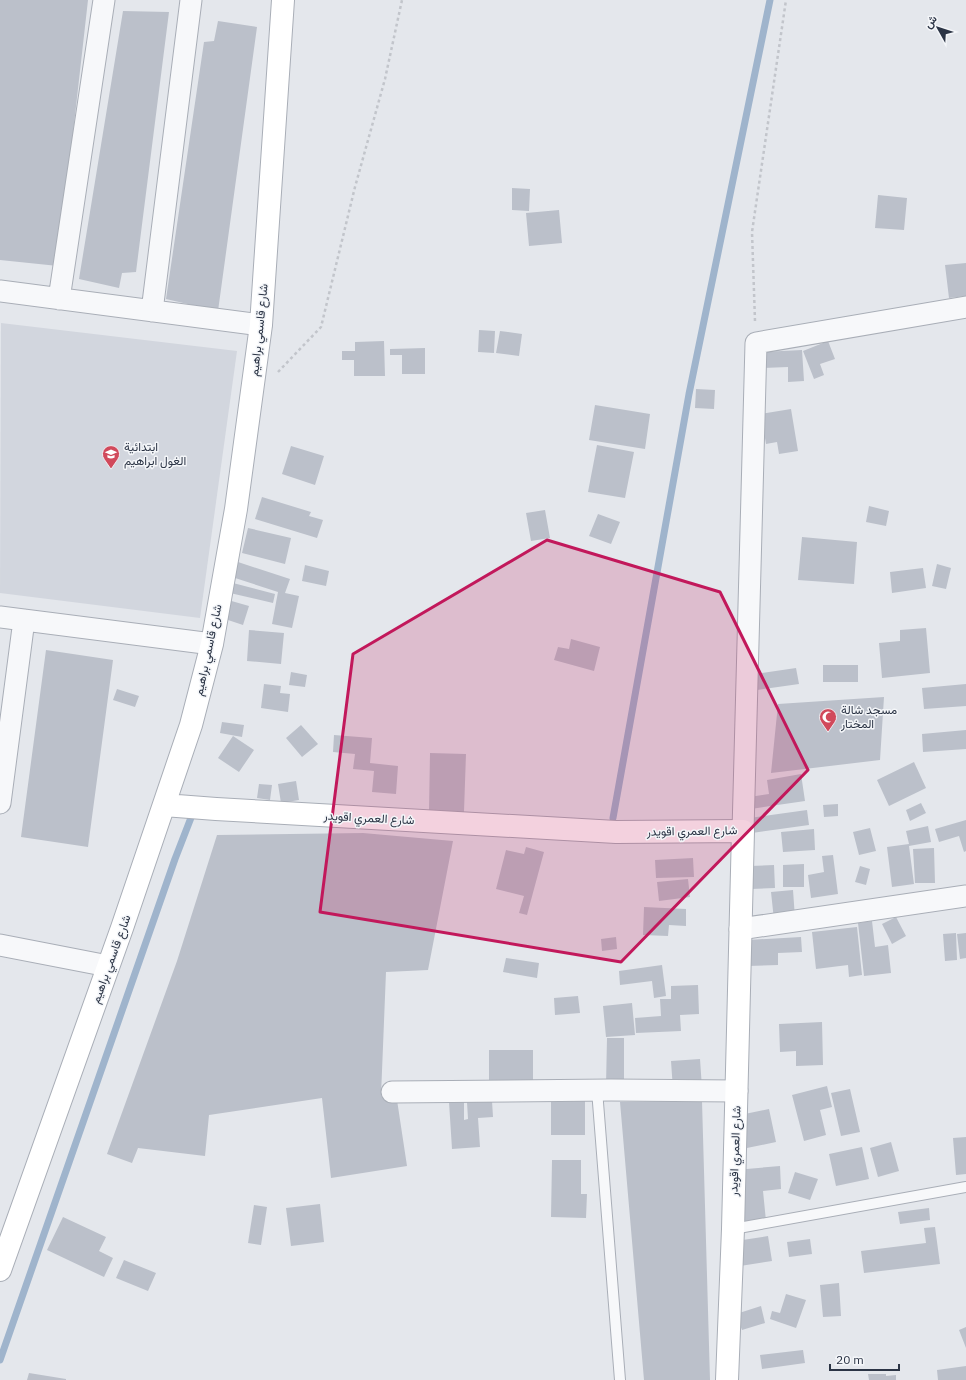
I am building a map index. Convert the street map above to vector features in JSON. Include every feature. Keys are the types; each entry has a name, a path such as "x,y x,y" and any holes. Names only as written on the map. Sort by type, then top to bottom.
{"street":[{"path":"59,299 104,0"},
{"path":"152,311 191,0"},
{"name":"شارع قاسمي براهيم","path":"0,1270 164,805 191,725 212,644 236,509 261,325 283,0"},
{"path":"0,291 261,325"},
{"path":"743,830 756,344 966,307"},
{"path":"0,617 212,644"},
{"path":"0,803 24,620"},
{"name":"شارع العمري اقويدر","path":"164,805 616,832 743,830 733,1229 727,1380"},
{"path":"740,929 966,896"},
{"path":"0,945 108,966"},
{"path":"392,1092 598,1090 737,1091"}],"lane":[{"path":"598,1090 620,1380"},
{"path":"733,1229 966,1187"}],"path":[{"path":"278,373 321,327 355,187 386,79 402,0"},
{"path":"756,344 752,232 786,0"}],"highlighted area":[{"path":"547,540 720,592 808,770 621,962 320,912 353,654"}],"shaded area":[{"name":"ابتدائية الغول ابراهيم","path":"1,323 237,351 200,618 0,593"}],"building":[{"path":"0,0 88,0 58,266 0,260"},
{"path":"123,11 169,12 136,272 122,273 119,288 79,279"},
{"path":"218,21 257,27 218,311 166,299 204,42 214,41"},
{"path":"512,188 530,189 529,211 512,210"},
{"path":"878,195 907,198 904,230 875,228"},
{"path":"559,210 562,243 529,246 526,213"},
{"path":"966,263 966,296 949,298 945,265"},
{"path":"479,330 495,331 494,353 478,352"},
{"path":"500,331 522,334 519,356 496,353"},
{"path":"384,341 385,376 354,376 354,360 342,360 342,351 355,351 355,342"},
{"path":"828,341 835,359 820,364 824,375 814,379 803,351"},
{"path":"425,348 425,374 402,374 402,355 390,355 390,349"},
{"path":"802,350 804,381 788,382 788,367 763,368 762,352"},
{"path":"696,389 715,390 714,409 695,408"},
{"path":"595,405 650,414 645,449 589,440"},
{"path":"791,409 798,451 779,454 777,442 766,444 761,414"},
{"path":"597,445 634,452 625,498 588,492"},
{"path":"291,446 324,456 315,485 282,474"},
{"path":"262,497 311,512 309,516 323,520 317,538 255,519"},
{"path":"869,506 889,511 886,526 866,522"},
{"path":"545,510 550,538 531,541 526,513"},
{"path":"598,514 620,522 611,544 589,536"},
{"path":"248,528 291,538 285,564 242,553"},
{"path":"802,537 857,542 854,584 798,580"},
{"path":"238,562 290,579 285,593 299,596 292,628 272,624 278,592 232,577"},
{"path":"937,564 951,568 946,589 932,586"},
{"path":"305,565 329,571 326,586 302,581"},
{"path":"923,568 926,588 892,593 890,572"},
{"path":"233,583 275,594 273,603 230,593"},
{"path":"228,600 249,606 243,625 222,618"},
{"path":"926,628 930,673 882,678 879,643 900,641 900,630"},
{"path":"249,630 284,633 281,664 247,661"},
{"path":"571,639 600,647 594,671 554,660 558,647 569,649"},
{"path":"46,650 113,660 88,847 21,837"},
{"path":"823,665 858,665 858,682 823,682"},
{"path":"796,668 799,684 750,691 748,675"},
{"path":"291,672 307,675 305,687 289,685"},
{"path":"264,684 281,686 280,693 290,694 288,712 261,708"},
{"path":"966,684 966,706 924,709 922,688"},
{"path":"117,689 139,696 135,707 113,700"},
{"name":"مسجد شالة المختار","path":"884,697 880,760 771,773 778,704"},
{"path":"222,722 244,725 242,737 220,733"},
{"path":"301,725 318,744 302,757 286,738"},
{"path":"966,730 966,749 923,752 922,734"},
{"path":"334,735 372,738 370,763 398,766 396,794 372,792 374,771 353,769 355,754 333,752"},
{"path":"233,736 254,750 239,772 218,758"},
{"path":"430,753 466,754 464,812 429,811"},
{"path":"914,762 926,788 889,806 877,780"},
{"path":"801,774 805,801 751,809 749,797 769,794 767,780"},
{"path":"296,781 299,800 281,803 278,784"},
{"path":"259,784 272,785 270,800 257,798"},
{"path":"921,803 926,813 910,821 906,810"},
{"path":"838,804 838,816 824,817 823,805"},
{"path":"807,810 809,825 752,833 749,818"},
{"path":"966,820 966,851 964,852 959,836 939,842 935,829"},
{"path":"928,826 931,842 909,846 914,884 892,887 887,847 909,844 906,831"},
{"path":"870,828 876,851 859,855 853,832"},
{"path":"814,829 815,850 783,852 781,832"},
{"path":"363,833 453,841 428,970 386,972 381,1096 397,1100 407,1166 331,1178 322,1098 209,1115 205,1156 138,1148 132,1163 107,1154 177,961 217,835"},
{"path":"526,847 544,852 527,915 519,913 524,896 496,889 506,850 524,854"},
{"path":"934,848 935,883 915,883 913,849"},
{"path":"833,855 838,894 811,898 808,875 824,872 822,856"},
{"path":"693,858 694,877 656,878 655,860"},
{"path":"804,864 804,887 783,887 783,865"},
{"path":"774,865 775,888 751,889 750,866"},
{"path":"860,866 870,869 866,885 855,882"},
{"path":"688,879 690,897 659,901 657,882"},
{"path":"793,890 795,918 774,920 771,892"},
{"path":"644,907 686,909 686,926 669,925 668,936 643,935"},
{"path":"896,917 906,936 892,944 882,924"},
{"path":"872,921 875,947 888,945 891,973 864,976 858,923"},
{"path":"857,927 862,975 849,977 848,965 816,969 812,932"},
{"path":"956,933 957,960 945,961 943,934"},
{"path":"966,933 966,958 960,959 957,934"},
{"path":"616,937 617,949 602,951 601,939"},
{"path":"801,937 802,952 778,953 778,965 748,966 747,940"},
{"path":"506,958 539,963 537,978 503,972"},
{"path":"662,965 666,996 654,998 652,981 620,985 619,971"},
{"path":"698,985 699,1014 680,1015 681,1031 636,1033 635,1018 661,1016 660,999 671,999 671,986"},
{"path":"578,996 580,1013 555,1015 554,998"},
{"path":"632,1003 635,1035 606,1037 603,1006"},
{"path":"822,1022 823,1065 796,1066 796,1051 780,1052 779,1024"},
{"path":"607,1038 624,1038 624,1086 606,1085"},
{"path":"489,1050 533,1050 533,1085 489,1085"},
{"path":"700,1059 702,1088 673,1090 671,1061"},
{"path":"827,1086 832,1107 820,1110 826,1135 804,1141 792,1095"},
{"path":"850,1089 860,1132 841,1136 831,1093"},
{"path":"492,1101 493,1117 478,1118 480,1147 452,1149 449,1102 464,1102 464,1120 468,1119 467,1102"},
{"path":"585,1101 585,1135 551,1135 551,1102"},
{"path":"702,1101 710,1380 644,1380 620,1102"},
{"path":"769,1109 776,1142 742,1149 735,1116"},
{"path":"966,1137 966,1174 956,1175 953,1138"},
{"path":"891,1142 899,1171 878,1177 870,1148"},
{"path":"862,1147 869,1179 836,1186 829,1154"},
{"path":"552,1160 581,1160 581,1194 587,1194 586,1218 551,1217"},
{"path":"780,1166 781,1189 763,1191 766,1221 740,1224 735,1170"},
{"path":"795,1172 818,1179 810,1200 788,1193"},
{"path":"320,1204 324,1242 291,1246 286,1208"},
{"path":"254,1205 267,1207 261,1245 248,1243"},
{"path":"929,1208 930,1220 900,1224 898,1212"},
{"path":"63,1217 106,1237 99,1251 113,1258 104,1277 47,1250"},
{"path":"935,1227 940,1264 864,1273 861,1251 926,1243 924,1228"},
{"path":"768,1236 772,1261 740,1266 736,1241"},
{"path":"810,1239 812,1254 789,1257 787,1242"},
{"path":"124,1260 156,1273 148,1291 116,1278"},
{"path":"839,1283 841,1316 823,1317 820,1285"},
{"path":"786,1294 806,1300 796,1328 770,1319 772,1311 780,1313"},
{"path":"761,1306 765,1323 742,1330 736,1314"},
{"path":"966,1327 966,1348 959,1330"},
{"path":"803,1350 805,1363 762,1369 760,1355"},
{"path":"966,1366 966,1380 938,1380 937,1370"},
{"path":"29,1373 66,1379 66,1380 27,1380"},
{"path":"868,1374 886,1374 886,1376 896,1375 896,1380 869,1380"}],"waterway":[{"path":"613,818 689,394 770,0"},
{"path":"0,1360 175,859 194,810"}],"place":[{"name":"ابتدائية الغول ابراهيم","path":"111,469"},
{"name":"مسجد شالة المختار","path":"828,732"}]}
